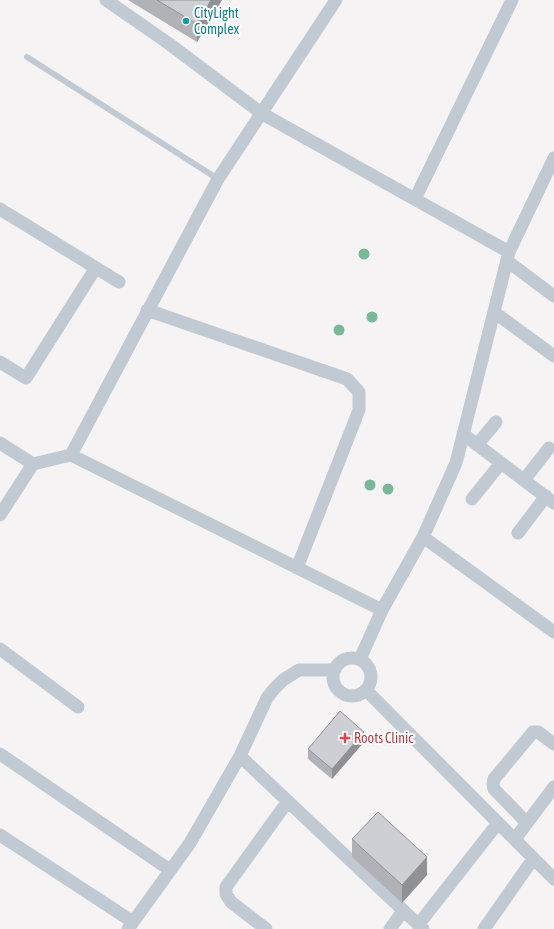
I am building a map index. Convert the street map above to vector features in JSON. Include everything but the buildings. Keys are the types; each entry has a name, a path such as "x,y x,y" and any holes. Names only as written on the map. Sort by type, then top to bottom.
{"street":[{"path":"106,0 168,43 261,113 415,199 508,257 554,296"},
{"path":"70,455 218,179 336,0"},
{"path":"415,199 512,0"},
{"path":"360,659 382,610 423,537 456,463 508,257 554,158"},
{"path":"0,209 95,269 119,282"},
{"path":"0,362 26,378 95,269"},
{"path":"147,310 347,380 359,392 359,410 297,568"},
{"path":"494,312 554,356"},
{"path":"477,445 496,422"},
{"path":"463,434 550,499 518,532"},
{"path":"0,443 34,464"},
{"path":"524,480 549,448"},
{"path":"0,515 34,464 70,455 382,610"},
{"path":"472,499 501,463"},
{"path":"423,537 554,632"},
{"path":"0,649 78,707"},
{"path":"348,658 360,659 365,662 371,672 370,685 366,690 354,696 342,693 334,682 335,670 342,661 348,658"},
{"path":"0,835 131,925 190,843 240,756 267,698 283,680 299,670 335,670"},
{"path":"366,690 554,879"},
{"path":"527,823 494,789 492,784 494,779 533,732 538,732 554,744"},
{"path":"0,754 170,870"},
{"path":"240,756 420,927 498,823"},
{"path":"515,839 554,787"},
{"path":"266,929 231,902 226,894 226,887 288,801"},
{"path":"484,929 533,859"},
{"path":"390,929 403,910"}],"lane":[{"path":"27,57 218,179"}],"place":[{"name":"CityLight Complex","path":"186,21"},
{"name":"Roots Clinic","path":"345,738"}]}
